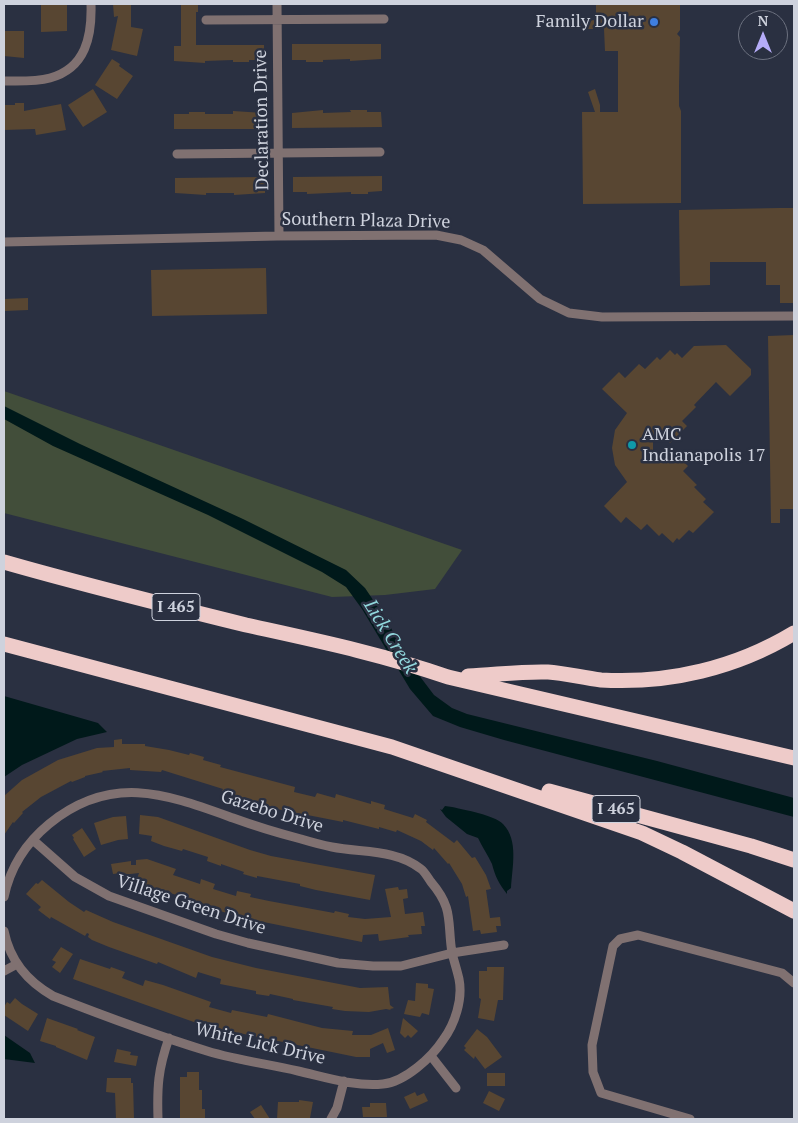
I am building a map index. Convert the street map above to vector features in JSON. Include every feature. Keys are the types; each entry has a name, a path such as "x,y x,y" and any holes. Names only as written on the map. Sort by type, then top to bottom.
{"highway":[{"name":"I 465","path":"4,562 203,614 350,649 422,668 448,677 794,758"},
{"path":"448,677 549,672 602,680 674,677 727,664 760,651 794,633"},
{"name":"I 465","path":"4,644 392,747 436,762 603,805 794,860"},
{"path":"436,762 642,833 794,911"}],"street":[{"path":"4,81 34,81 51,78 73,64 87,43 91,25 91,4"},
{"name":"Declaration Drive","path":"277,4 279,236"},
{"path":"206,20 384,18"},
{"path":"177,154 380,152"},
{"name":"Southern Plaza Drive","path":"4,242 279,236 436,235 461,240 483,250 540,299 569,314 602,317 794,316"},
{"name":"Gazebo Drive","path":"33,840 56,818 84,802 118,793 147,793 182,800 273,832 332,847 401,857 421,870 442,894 450,916 452,953"},
{"path":"4,896 7,883 17,862 33,840"},
{"name":"Village Green Drive","path":"33,840 75,877 109,896 216,934 338,964 401,966 452,953 504,945"},
{"name":"White Lick Drive","path":"4,931 9,949 17,964 35,985 53,996 210,1052 357,1084 386,1084 398,1079 424,1063 450,1031 456,1018 460,984 452,953"},
{"path":"690,1119 601,1093 593,1072 592,1046 613,946 620,939 638,935 782,973 794,982"},
{"path":"4,971 17,964"},
{"path":"158,1119 158,1080 162,1058 169,1038"},
{"path":"431,1056 456,1088"},
{"path":"331,1119 337,1108 344,1081"}],"shaded area":[{"path":"4,391 462,550 435,589 385,595 332,597 4,513"}],"water":[{"name":"Lick Creek","path":"4,406 346,570 365,588 386,619 412,666 434,695 452,708 467,714 657,761 794,798 794,817 504,740 460,727 433,716 410,689 362,609 346,587 322,572 208,515 53,446 4,419"},
{"path":"4,696 98,723 107,732 77,739 22,765 4,777"},
{"path":"445,806 486,815 499,821 508,831 513,846 513,854 511,888 507,891 507,894 498,880 478,838 467,834 446,817 440,809 442,810"},
{"path":"4,1035 30,1053 35,1063 4,1059"}],"building":[{"path":"41,4 67,4 67,31 41,32"},
{"path":"113,4 131,4 131,27 143,29 137,56 111,50 118,16 114,17"},
{"path":"181,4 198,4 198,12 196,12 196,45 264,45 264,60 249,60 249,62 233,62 233,60 205,61 205,63 174,61 174,46 181,46"},
{"path":"596,4 680,4 680,30 677,34 680,37 681,203 583,204 582,112 595,112 588,92 595,89 600,112 618,112 618,51 605,51 604,29 581,29 581,21 596,20"},
{"path":"4,31 24,31 24,58 4,56"},
{"path":"292,44 381,44 381,59 323,60 323,62 292,60"},
{"path":"112,59 133,76 117,99 95,85"},
{"path":"93,89 107,112 83,127 68,105"},
{"path":"15,103 24,103 24,111 61,104 66,130 36,135 35,129 4,130 4,105 15,105"},
{"path":"323,110 323,113 351,112 350,110 381,112 382,127 292,128 292,113"},
{"path":"233,111 264,113 264,129 174,129 174,114 205,112 205,114 233,114"},
{"path":"382,176 382,191 368,192 368,194 351,194 351,192 307,194 307,192 293,192 293,177"},
{"path":"265,177 265,193 234,195 234,193 206,193 206,195 175,193 175,178"},
{"path":"794,208 794,303 780,303 780,285 766,285 766,262 710,262 710,285 680,286 679,210"},
{"path":"266,268 267,314 152,316 151,270"},
{"path":"28,298 28,310 4,311 4,299"},
{"path":"794,335 794,509 780,509 780,523 771,523 768,336"},
{"name":"AMC Indianapolis 17","path":"726,345 751,369 751,375 730,396 716,382 694,405 696,407 682,421 687,426 670,443 660,434 653,442 653,452 661,460 671,450 688,466 683,471 697,485 694,487 706,499 703,502 714,512 693,533 689,530 673,543 662,533 659,536 647,524 641,530 626,517 621,523 604,506 627,482 615,465 612,448 615,430 627,413 602,389 619,372 625,378 639,364 645,369 657,357 660,360 670,350 682,358 694,346"},
{"path":"122,739 122,744 145,744 145,746 204,757 203,760 221,765 220,767 295,787 294,792 315,797 317,793 335,798 336,794 371,804 371,801 385,805 384,809 413,818 415,814 427,820 426,822 454,843 457,840 472,858 475,857 486,875 491,889 486,890 490,918 500,917 501,926 496,926 497,932 481,934 480,930 473,931 468,896 466,897 462,884 449,863 434,848 433,850 421,841 397,830 396,832 343,820 343,822 277,809 222,791 223,789 162,770 161,772 130,770 130,768 102,771 71,781 41,797 22,812 4,835 4,796 22,780 58,760 97,748 114,747 114,740"},
{"path":"140,815 158,817 271,856 375,875 370,900 316,890 300,886 300,884 257,876 257,878 221,864 221,866 207,861 208,857 183,849 182,851 164,846 151,841 152,836 139,834"},
{"path":"126,816 128,839 101,845 94,823 113,817"},
{"path":"82,828 96,849 84,857 72,835"},
{"path":"147,859 176,869 173,875 200,884 201,879 215,884 213,889 236,896 237,891 251,894 250,897 334,913 335,911 349,914 348,917 365,919 391,917 385,889 398,887 399,890 407,889 408,898 403,899 405,914 423,912 425,926 421,926 422,934 379,941 378,934 363,935 362,942 244,918 206,907 195,903 195,901 136,882 139,873 113,874 111,864 131,861 131,865 136,865 136,860"},
{"path":"42,880 84,912 86,910 113,922 212,957 256,968 360,988 388,987 390,1005 394,1008 391,1010 369,1012 345,1011 270,994 269,996 256,994 256,991 220,984 221,979 198,972 196,978 158,962 157,964 109,947 92,940 88,937 89,934 87,933 85,936 51,917 50,919 38,910 41,907 26,894 36,883 38,884"},
{"path":"61,947 73,954 60,973 52,967 56,962 52,960"},
{"path":"80,959 125,972 122,978 143,986 145,980 163,985 211,1002 209,1007 231,1013 232,1010 267,1017 268,1014 322,1028 353,1031 352,1035 371,1035 388,1028 395,1050 387,1053 383,1043 370,1049 370,1057 356,1057 205,1026 73,979"},
{"path":"487,967 504,967 503,1000 498,1000 494,1021 478,1018 481,999 479,998 479,971 487,971"},
{"path":"416,983 428,984 428,988 434,989 429,1015 422,1013 420,1017 404,1014 408,1000 415,1001"},
{"path":"15,998 38,1014 28,1031 4,1015 4,1007 7,1002 10,1004"},
{"path":"47,1018 95,1037 87,1060 40,1041"},
{"path":"403,1018 418,1031 411,1038 408,1035 405,1038 400,1033"},
{"path":"477,1029 487,1037 502,1057 485,1069 475,1056 474,1059 464,1050 466,1048 464,1046"},
{"path":"117,1049 131,1052 130,1055 138,1056 136,1066 114,1062"},
{"path":"187,1072 199,1072 199,1090 202,1090 202,1109 205,1109 205,1119 180,1119 180,1077 187,1077"},
{"path":"487,1073 505,1073 505,1086 487,1086"},
{"path":"107,1078 131,1078 131,1083 133,1083 134,1119 116,1119 115,1093 106,1092"},
{"path":"489,1091 505,1099 499,1111 483,1103"},
{"path":"415,1092 417,1096 424,1093 428,1101 410,1109 404,1097"},
{"path":"299,1100 313,1102 310,1118 277,1119 278,1102 299,1102"},
{"path":"370,1103 386,1103 387,1117 363,1117 362,1107 370,1107"},
{"path":"261,1105 270,1119 255,1119 250,1112"}],"place":[{"name":"Family Dollar","path":"654,22"},
{"name":"AMC Indianapolis 17","path":"632,445"}]}
